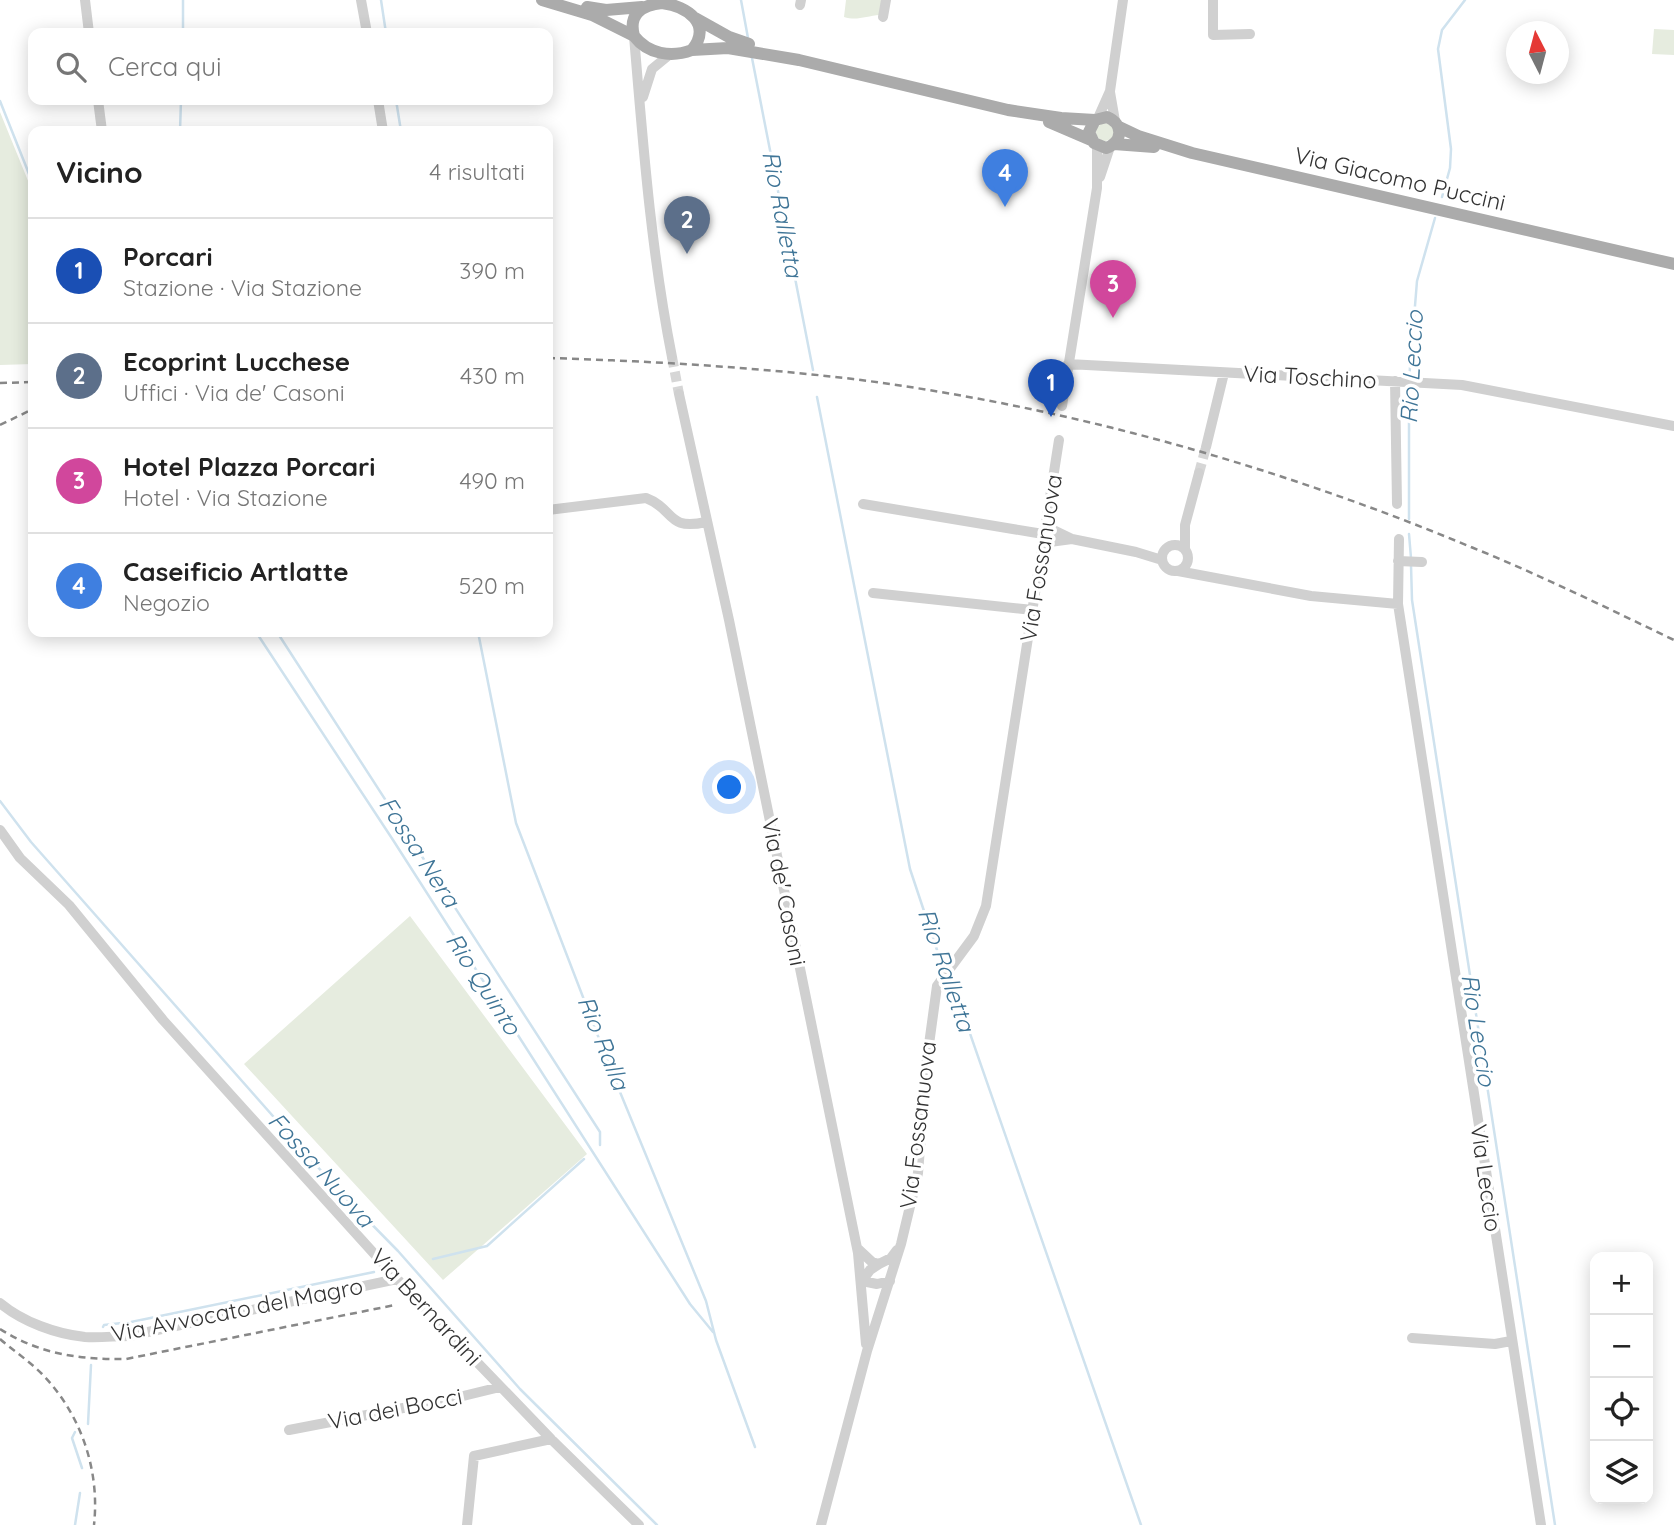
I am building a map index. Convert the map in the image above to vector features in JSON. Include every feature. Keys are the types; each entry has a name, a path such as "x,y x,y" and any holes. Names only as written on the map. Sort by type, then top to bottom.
{"main road":[{"path":"542,0 592,15 634,36 648,48 668,55 692,50 728,48 799,60 1008,110 1061,126 1103,144 1135,145 1192,153"},
{"path":"550,0 598,9 669,4 682,8 729,37 799,60"},
{"path":"634,36 634,18 647,4"},
{"path":"692,50 699,37 699,24 695,18"},
{"path":"1008,110 1061,118 1107,117 1117,124 1119,138 1103,144"},
{"path":"1096,119 1089,132 1103,144"},
{"name":"Via Giacomo Puccini","path":"1117,124 1138,136 1192,153 1674,264"}],"street":[{"path":"85,0 88,28"},
{"path":"361,0 366,28"},
{"path":"685,0 695,18"},
{"path":"883,17 886,0"},
{"path":"1096,119 1110,91 1123,0"},
{"path":"1213,0 1213,34 1250,34"},
{"path":"634,36 652,239 672,357"},
{"path":"641,108 646,82 652,69 668,55"},
{"path":"1110,91 1117,124"},
{"path":"99,105 101,126"},
{"path":"379,105 382,126"},
{"path":"1062,406 1103,144"},
{"name":"Via Toschino","path":"1068,364 1462,385 1674,426"},
{"path":"1206,447 1224,373"},
{"path":"1397,504 1406,381"},
{"name":"Via de' Casoni","path":"679,394 729,620 857,1248 867,1352"},
{"name":"Via Fossanuova","path":"821,1525 867,1352 901,1244 918,1173 932,1013 937,986 974,936 986,906 1059,440"},
{"path":"1188,563 1185,525 1199,473"},
{"path":"553,509 646,498 656,502 673,520 683,524 706,522"},
{"path":"863,504 1136,552 1166,552 1180,546 1185,549"},
{"path":"1185,525 1166,552 1166,568 1311,596 1398,604"},
{"path":"1043,534 1073,539"},
{"name":"Via Leccio","path":"1399,538 1398,604 1541,1525"},
{"path":"1398,561 1419,562"},
{"path":"1178,571 1188,563"},
{"path":"1188,563 1209,576"},
{"path":"873,593 1033,610"},
{"name":"Via Bernardini","path":"0,830 20,858 69,905 163,1020 397,1279 551,1439 639,1525"},
{"path":"890,1281 877,1284 862,1281 870,1270 891,1258 901,1244"},
{"path":"857,1248 872,1262 879,1264"},
{"name":"Via Avvocato del Magro","path":"0,1303 26,1320 53,1330 86,1337 129,1336 397,1279"},
{"path":"1412,1338 1495,1343 1511,1341"},
{"name":"Via dei Bocci","path":"289,1430 500,1387"},
{"path":"467,1525 474,1456 551,1439"}],"shaded area":[{"path":"846,0 882,0 880,15 844,17"},
{"path":"1654,29 1674,30 1674,55 1652,54"},
{"path":"0,112 28,181 28,364 0,365"},
{"path":"1105,123 1111,126 1114,132 1111,138 1105,141 1099,138 1096,132 1099,126"},
{"path":"410,916 587,1154 443,1280 244,1064"}],"waterway":[{"name":"Fossa Nera","path":"183,0 183,28"},
{"name":"Rio Ralla","path":"381,0 385,28"},
{"name":"Rio Ralletta","path":"741,0 748,38"},
{"name":"Rio Leccio","path":"1442,197 1450,168 1451,149 1438,49 1442,30 1465,0"},
{"name":"Rio Ralletta","path":"752,58 813,370"},
{"name":"Rio Quinto","path":"0,101 28,171"},
{"name":"Fossa Nera","path":"180,126 181,105"},
{"name":"Rio Ralla","path":"397,105 400,126"},
{"name":"Rio Leccio","path":"1409,380 1417,281 1435,218"},
{"name":"Rio Leccio","path":"1409,386 1409,519"},
{"name":"Rio Ralletta","path":"817,397 910,869 938,953 947,970"},
{"name":"Rio Leccio","path":"1409,534 1411,558"},
{"name":"Rio Leccio","path":"1411,565 1412,600 1555,1525"},
{"name":"Rio Quinto","path":"259,637 393,840 690,1304 713,1332"},
{"name":"Fossa Nera","path":"280,637 600,1132 600,1145"},
{"name":"Rio Ralla","path":"479,637 516,823 613,1075 706,1301 716,1340 755,1447"},
{"name":"Fossa Nuova","path":"0,801 31,842 339,1191 398,1251 520,1389 657,1525"},
{"name":"Rio Ralletta","path":"950,976 1141,1525"},
{"name":"Fossa Nera","path":"433,1259 487,1246 584,1159"},
{"name":"Fossa Nera","path":"103,1327 374,1272"},
{"name":"Fossa Nera","path":"88,1424 91,1365"},
{"name":"Fossa Nera","path":"75,1432 72,1438 82,1468"},
{"name":"Fossa Nera","path":"75,1525 80,1493"}],"tunnel":[{"path":"672,357 679,394"},
{"path":"1199,473 1206,447"}],"railway":[{"path":"553,358 701,365 853,379 1011,405 1090,422 1245,465 1397,517 1522,569 1674,640"},
{"path":"0,383 28,382"},
{"path":"0,425 28,411"},
{"path":"0,1329 15,1338 61,1354 126,1359 395,1305"},
{"path":"0,1339 42,1374 56,1390 77,1425 85,1444 94,1484 94,1525"}],"place":[{"name":"Caseificio Artlatte","path":"1005,207"},
{"name":"Ecoprint Lucchese","path":"687,254"},
{"name":"Hotel Plazza Porcari","path":"1113,318"},
{"name":"Porcari","path":"1051,417"}]}
